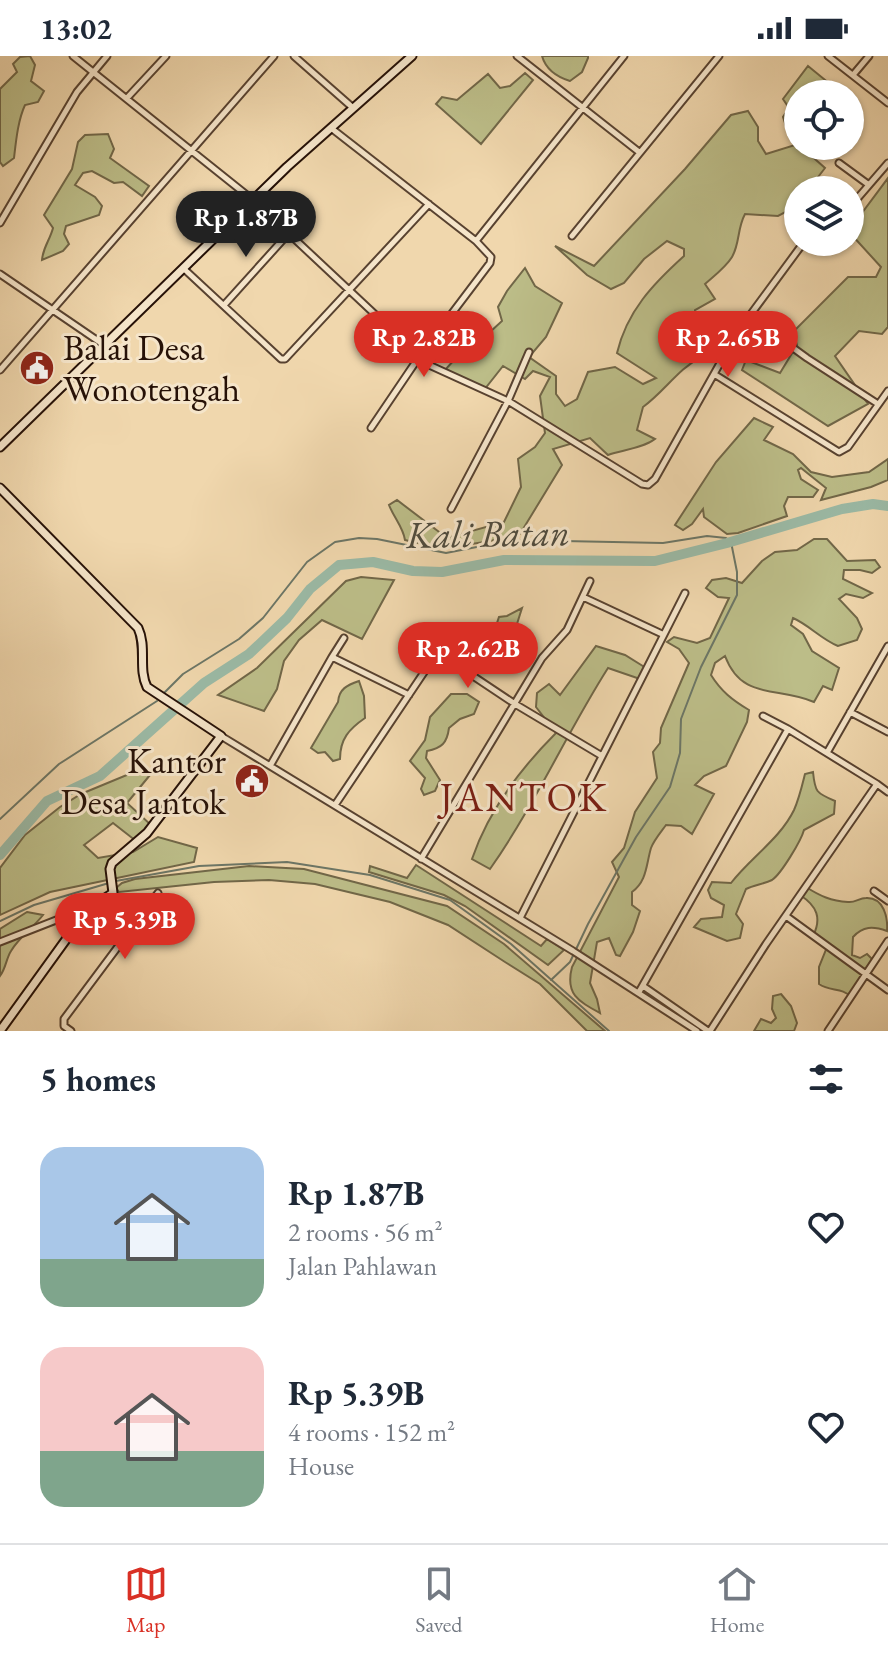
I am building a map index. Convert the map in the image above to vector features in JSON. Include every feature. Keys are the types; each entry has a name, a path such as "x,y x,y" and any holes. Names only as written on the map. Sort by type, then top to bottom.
{"street":[{"path":"73,56 253,200 419,357 442,373 508,401 643,484 648,485 655,479 749,316 794,256"},
{"path":"0,223 69,105 107,56"},
{"path":"127,98 166,56"},
{"path":"0,370 274,56"},
{"path":"0,447 253,200 352,107 412,56"},
{"path":"517,56 639,152"},
{"path":"476,241 624,56"},
{"path":"572,236 719,56"},
{"path":"828,56 888,103"},
{"path":"853,75 869,56"},
{"path":"297,57 352,107"},
{"path":"330,127 490,254 490,263 419,357 371,428"},
{"path":"839,163 869,185"},
{"path":"864,191 888,163"},
{"path":"183,268 283,360 429,204"},
{"path":"225,304 289,233"},
{"path":"0,274 104,345"},
{"path":"749,316 878,404"},
{"path":"451,509 508,401 529,352"},
{"path":"714,374 839,452 848,447 888,391"},
{"path":"0,488 138,628 142,641 144,683 154,693 421,859 709,1031 877,784"},
{"path":"421,859 542,658 567,630 590,581"},
{"path":"520,918 685,593"},
{"path":"583,597 663,634"},
{"path":"335,805 453,629"},
{"path":"270,766 344,638"},
{"path":"828,751 888,646"},
{"path":"437,652 602,756"},
{"path":"332,657 409,695"},
{"path":"850,712 888,732"},
{"path":"763,716 828,751 888,792"},
{"path":"641,989 788,729"},
{"path":"0,942 93,906 113,893 112,863 147,833 221,736"},
{"path":"874,891 888,901"},
{"path":"71,1031 64,1026 64,1019 158,893"},
{"path":"0,1031 30,986 93,906"},
{"path":"786,916 888,990"},
{"path":"828,1031 888,941"},
{"path":"641,989 697,1031"}],"green space":[{"path":"30,56 35,65 31,81 44,91 38,102 25,105 14,158 3,166 0,162 0,89 17,72 13,64 20,57"},
{"path":"542,56 588,58 582,72 570,81 553,72"},
{"path":"808,66 825,80 797,80"},
{"path":"525,73 533,80 481,144 436,104 442,97 457,100 488,74 500,88 510,86"},
{"path":"748,111 758,127 758,141 766,154 784,148 784,160 816,160 825,168 819,176 784,176 784,213 778,216 745,214 732,257 705,284 715,299 695,310 702,343 701,357 643,407 637,430 655,439 639,447 608,455 590,438 553,449 562,465 520,534 463,545 434,545 405,540 389,505 397,500 447,538 504,522 521,487 518,459 535,447 545,433 540,396 550,377 533,371 525,379 503,366 484,390 445,370 476,336 490,332 502,321 498,307 525,268 535,286 562,303 546,337 529,357 556,376 556,394 565,406 577,399 588,372 615,367 643,384 656,378 617,353 634,311 684,256 684,249 667,241 644,259 624,283 611,289 587,275 555,246 594,266 731,115"},
{"path":"108,134 114,149 110,158 149,186 142,196 123,182 114,183 92,171 83,173 75,185 95,197 102,206 99,215 66,226 64,234 69,244 63,251 42,260 53,228 44,215 72,169 78,142 85,135"},
{"path":"888,178 888,327 882,334 859,331 835,356 868,404 828,426 742,370 746,360 780,373 797,345 793,332 848,277 876,277 881,267 864,248 864,210"},
{"path":"754,418 773,427 764,440 793,454 811,472 832,477 869,472 888,459 888,480 821,500 826,488 801,468 798,470 801,479 818,490 813,497 788,497 784,506 787,516 727,534 704,517 703,509 683,530 675,525 716,462"},
{"path":"814,539 827,539 847,561 875,560 880,567 872,573 844,570 843,579 872,593 863,598 846,594 839,599 857,618 862,629 857,640 838,646 793,618 791,625 803,634 812,651 839,668 832,690 823,686 814,702 751,686 732,670 725,656 715,663 711,675 727,695 749,710 747,722 726,766 704,776 695,785 714,794 692,834 681,826 666,825 654,842 643,878 632,892 632,905 640,911 620,956 616,955 609,938 597,942 590,983 600,1013 575,996 570,976 619,877 612,862 624,848 635,812 657,778 653,752 660,743 661,728 689,663 679,649 667,642 674,637 697,643 710,638 729,598 718,597 706,588 712,580 726,578 742,583 775,552 797,550"},
{"path":"361,577 394,580 362,639 322,620 299,640 284,661 277,689 264,711 218,695 257,668 346,581"},
{"path":"522,608 516,627 480,672 471,664 463,647 442,651 463,630 483,639 495,629 499,617"},
{"path":"596,646 625,655 646,668 640,679 608,668 522,820 490,869 472,859 487,824 518,776 556,733 536,707 537,693 549,684 560,695"},
{"path":"359,681 364,696 365,718 346,735 340,759 333,761 325,752 318,753 311,748 342,691"},
{"path":"451,694 467,694 479,702 474,714 460,719 449,728 443,744 427,751 426,758 440,780 435,791 424,795 421,789 425,778 410,761 425,740 430,717"},
{"path":"146,767 150,775 127,803 151,825 136,841 113,823 84,845 98,858 133,852 158,837 197,848 194,862 50,892 0,915 0,868 25,835 81,794"},
{"path":"813,772 818,791 835,801 834,814 804,830 790,857 772,880 746,889 736,914 743,924 740,938 727,941 694,927 701,919 722,917 724,905 711,898 708,890 712,882 731,883 773,839 794,810 805,774"},
{"path":"416,865 541,946 547,939 564,950 548,965 465,906 444,895 369,872 370,866 407,878"},
{"path":"249,866 304,869 447,906 504,944 605,1031 587,1031 540,984 448,925 390,902 315,884 269,880 119,892 116,888 135,879"},
{"path":"806,887 836,900 872,899 884,909 887,931 868,928 853,937 852,955 860,958 867,954 872,959 851,997 819,984 819,967 827,947 813,936 817,924 816,913 800,895"},
{"path":"27,912 43,915 14,946 0,976 0,929"},
{"path":"781,994 791,1006 797,1023 794,1031 754,1031 761,1019 771,1023 776,1018 772,1009 773,996"}],"waterway":[{"name":"Kali Batan","path":"0,855 47,801 100,776 204,683 249,654 287,618 310,589 339,565 373,562 413,571 442,572 504,560 655,561 842,509 873,504 888,506"},
{"path":"164,693 183,674 239,639 263,618 307,562 335,542 377,539 446,553 513,540 663,543 707,536 726,538 731,542 737,572 737,595 701,667 681,719 680,753 670,787 636,837 570,962 551,980"},
{"path":"0,819 59,764 157,701"},
{"path":"116,881 199,866 287,862 370,875 450,900 511,944 609,1031"},
{"path":"0,921 34,905 109,883"}],"place":[{"name":"Balai Desa Wonotengah","path":"37,368"},
{"name":"Kantor Desa Jantok","path":"252,781"}],"district":[{"name":"JANTOK","path":"524,797"}]}
